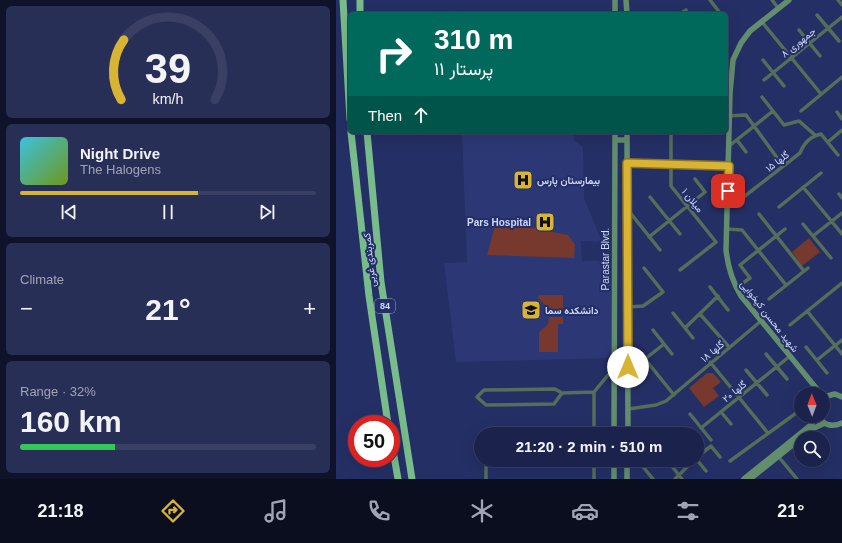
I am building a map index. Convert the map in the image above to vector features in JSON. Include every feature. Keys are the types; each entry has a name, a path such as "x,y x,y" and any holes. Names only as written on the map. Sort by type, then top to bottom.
{"highway":[{"path":"343,0 348,85"},
{"path":"360,0 360,12"},
{"name":"کمربندی غربی","path":"351,134 369,296 387,415"},
{"name":"کمربندی غربی","path":"367,134 381,282 412,479"},
{"path":"396,467 398,479"}],"street":[{"path":"615,0 615,12"},
{"path":"626,0 627,12"},
{"path":"772,0 779,9"},
{"name":"شهید محسن کیخوایی","path":"789,0 750,32 741,43 733,60 728,116 728,267 736,288 815,387"},
{"path":"838,0 842,5"},
{"path":"712,1 719,12"},
{"path":"817,15 839,41"},
{"name":"جمهوری ۸","path":"764,80 842,17"},
{"path":"762,22 821,94"},
{"path":"799,30 820,56"},
{"path":"763,60 784,86"},
{"path":"801,111 842,77"},
{"path":"762,97 784,125 799,120 815,135 821,134 838,155"},
{"path":"729,146 773,111"},
{"path":"837,112 842,119"},
{"path":"728,116 746,115 783,166"},
{"path":"828,142 842,130"},
{"name":"Parastar Blvd.","path":"614,427 615,134"},
{"path":"627,134 628,427"},
{"name":"میلان ۱","path":"671,134 671,186 716,242 680,270"},
{"name":"گلها ۱۵","path":"745,196 800,153 804,144 815,135"},
{"path":"615,140 627,140"},
{"path":"737,140 746,152"},
{"path":"627,163 729,166"},
{"path":"779,207 820,173"},
{"path":"649,237 705,192 695,178"},
{"path":"803,187 842,234"},
{"path":"839,194 842,198"},
{"path":"650,197 680,234"},
{"path":"628,210 660,250"},
{"path":"813,236 842,213"},
{"path":"759,214 804,271"},
{"path":"803,224 831,258"},
{"path":"727,229 742,230 786,285"},
{"path":"736,288 750,278 740,265 785,230"},
{"path":"628,307 643,306 663,292 644,268"},
{"path":"769,299 808,268"},
{"path":"790,325 842,283"},
{"path":"710,288 728,310"},
{"path":"685,328 718,296"},
{"path":"808,311 842,354"},
{"path":"672,312 692,338"},
{"path":"700,314 729,347"},
{"name":"گلها ۱۸","path":"628,409 656,405 674,395 710,362 761,321"},
{"path":"653,330 672,354"},
{"path":"817,360 842,340"},
{"path":"664,344 645,359 674,395"},
{"path":"806,347 827,373"},
{"path":"766,354 787,379"},
{"name":"گلها ۲۰","path":"703,427 790,356"},
{"path":"710,362 767,432"},
{"path":"594,427 594,392 614,368"},
{"path":"746,370 767,395"},
{"path":"562,393 554,404 486,405 477,397 484,390 555,389 562,393 594,392"},
{"path":"830,395 835,394 842,396"},
{"path":"721,412 731,424"},
{"path":"690,414 701,427"},
{"path":"730,461 767,432 794,414"},
{"path":"750,479 813,423"},
{"path":"810,431 825,423 831,425 842,423"},
{"path":"704,431 711,440"},
{"path":"744,479 794,443"},
{"path":"704,452 711,446 720,457"},
{"path":"777,455 797,479"},
{"path":"486,467 486,479"},
{"path":"594,467 594,479"},
{"path":"614,467 614,479"},
{"path":"627,467 627,479"},
{"path":"672,467 680,477"},
{"path":"675,479 680,477 688,467"},
{"path":"703,467 706,471"},
{"path":"644,468 653,479"}],"shaded area":[{"path":"462,134 574,134 574,140 583,147 584,198 602,242 581,241 582,261 611,260 611,358 456,362 444,263 467,262"},
{"path":"507,220 522,223 522,226 568,235 575,245 574,258 487,255 495,226 504,229"},
{"path":"809,238 820,252 802,266 792,252"},
{"path":"539,295 563,295 563,312 549,313 545,305 538,298"},
{"path":"549,317 563,317 563,324 558,324 558,352 539,352 539,332 548,324"},
{"path":"707,373 713,373 721,382 713,388 719,396 704,407 689,388"}],"place":[{"name":"بیمارستان پارس","path":"523,180"},
{"name":"Pars Hospital","path":"545,222"},
{"name":"دانشکده سما","path":"531,310"}],"route":[{"path":"628,367 627,163 729,166 728,191"}]}
